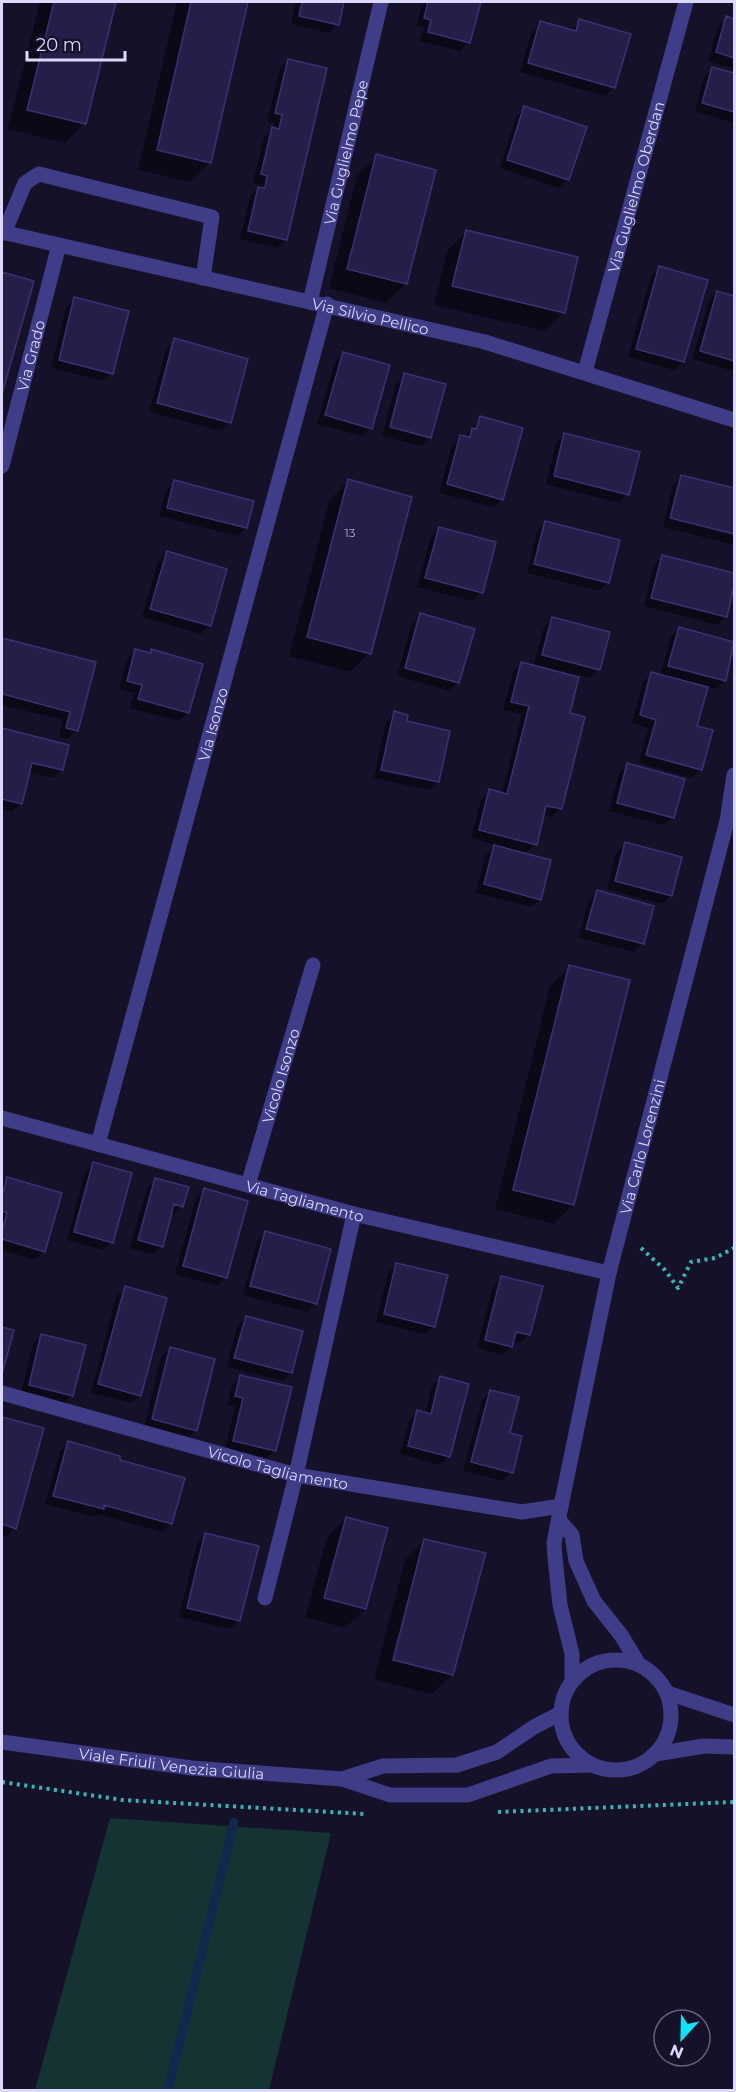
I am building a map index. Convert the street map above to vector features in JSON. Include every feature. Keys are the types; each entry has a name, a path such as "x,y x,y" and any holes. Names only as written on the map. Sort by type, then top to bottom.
{"street":[{"name":"Via Guglielmo Pepe","path":"310,302 381,2"},
{"name":"Via Guglielmo Oberdan","path":"585,372 686,2"},
{"path":"2,232 25,183 39,174 212,217 203,278"},
{"name":"Via Silvio Pellico","path":"2,232 327,304 485,342 735,420"},
{"name":"Via Grado","path":"2,466 59,245"},
{"name":"Via Isonzo","path":"98,1144 327,304"},
{"name":"Via Carlo Lorenzini","path":"572,1681 572,1654 560,1605 554,1543 609,1274 731,822 735,775"},
{"name":"Vicolo Isonzo","path":"248,1185 313,965"},
{"name":"Via Tagliamento","path":"2,1118 354,1214 609,1274"},
{"path":"265,1598 296,1475 354,1214"},
{"name":"Vicolo Tagliamento","path":"2,1393 296,1475 522,1512 560,1513"},
{"path":"560,1513 572,1535 576,1561 594,1601 621,1635 638,1663"},
{"path":"620,1659 638,1663 660,1681 668,1693 672,1709 671,1725 666,1741 656,1754 642,1764 625,1770 608,1770 592,1765 568,1743 562,1728 561,1713 564,1695 572,1681 585,1668 602,1660 620,1659"},
{"path":"668,1693 735,1715"},
{"name":"Viale Friuli Venezia Giulia","path":"342,1779 383,1766 457,1765 497,1752 534,1727 561,1713"},
{"name":"Viale Friuli Venezia Giulia","path":"2,1742 192,1768 342,1779 390,1795 468,1795 551,1766 592,1765"},
{"path":"656,1754 681,1748 704,1746 735,1748"}],"path":[{"path":"618,1239 638,1246 665,1270 678,1288 691,1262 715,1258 735,1248"}],"green space":[{"path":"110,1818 331,1833 269,2090 35,2090"}],"building":[{"path":"54,2 116,2 86,124 27,110"},
{"path":"191,2 248,2 211,163 157,150"},
{"path":"302,2 344,2 339,25 299,16"},
{"path":"428,2 481,2 470,43 428,32 431,20 424,18"},
{"path":"726,16 734,19 734,58 716,52"},
{"path":"579,19 631,34 615,88 528,63 540,21 576,31"},
{"path":"288,59 327,68 287,240 248,231 258,187 265,188 267,176 261,174 272,127 279,129 282,115 275,113"},
{"path":"712,67 734,73 734,112 702,103"},
{"path":"524,106 587,127 569,180 507,160"},
{"path":"376,154 436,170 407,284 347,269"},
{"path":"466,230 578,257 565,313 452,286"},
{"path":"659,266 708,280 684,362 636,349"},
{"path":"2,272 34,281 2,394"},
{"path":"717,291 734,296 734,361 700,351"},
{"path":"74,297 129,311 113,374 59,360"},
{"path":"174,338 248,359 231,423 157,403"},
{"path":"343,352 390,365 372,429 325,415"},
{"path":"404,373 446,384 431,438 390,427"},
{"path":"480,416 523,428 503,500 447,484 460,435 470,437 472,428 476,429"},
{"path":"564,433 640,452 629,495 554,476"},
{"path":"681,475 734,488 734,534 670,518"},
{"path":"348,479 412,497 371,654 307,637"},
{"path":"174,480 254,501 247,528 167,508"},
{"path":"545,521 620,540 609,583 534,564"},
{"path":"439,527 496,542 483,593 425,578"},
{"path":"167,551 227,569 211,626 150,609"},
{"path":"662,555 734,573 734,586 727,617 651,598"},
{"path":"420,613 475,629 459,683 405,668"},
{"path":"552,617 610,632 600,670 542,655"},
{"path":"679,627 734,642 726,681 668,666"},
{"path":"2,638 96,662 78,731 66,728 70,712 2,694"},
{"path":"135,649 151,653 151,649 203,664 189,713 138,699 142,685 127,681"},
{"path":"521,662 579,677 570,713 585,717 562,809 546,806 537,845 479,830 489,789 507,794 529,706 511,702"},
{"path":"651,672 708,687 697,726 713,730 702,770 646,755 656,720 640,715"},
{"path":"394,711 408,715 407,721 450,731 439,782 381,770"},
{"path":"2,728 69,745 63,770 32,763 22,804 2,799"},
{"path":"627,763 685,779 674,818 617,803"},
{"path":"625,842 682,857 672,896 615,881"},
{"path":"494,845 551,860 541,900 484,884"},
{"path":"597,890 654,906 644,944 586,929"},
{"path":"569,965 630,980 574,1205 513,1190"},
{"path":"93,1162 132,1173 113,1243 74,1232"},
{"path":"7,1177 62,1193 45,1252 2,1239 7,1213 2,1211 2,1196"},
{"path":"155,1178 189,1187 183,1207 174,1204 163,1247 138,1240"},
{"path":"204,1188 248,1201 227,1278 183,1266"},
{"path":"265,1231 331,1249 317,1304 250,1286"},
{"path":"396,1263 448,1275 435,1327 384,1314"},
{"path":"501,1276 543,1286 530,1335 516,1332 512,1347 485,1340"},
{"path":"125,1286 167,1298 141,1396 98,1384"},
{"path":"246,1316 303,1331 292,1373 234,1358"},
{"path":"2,1327 14,1330 2,1374"},
{"path":"41,1334 86,1345 73,1396 29,1385"},
{"path":"170,1347 215,1359 197,1431 152,1419"},
{"path":"240,1375 292,1387 276,1451 233,1441 243,1398 235,1396"},
{"path":"440,1376 469,1384 450,1457 408,1446 417,1410 431,1414"},
{"path":"490,1390 519,1397 510,1433 522,1436 513,1473 471,1462"},
{"path":"2,1417 44,1428 16,1529 2,1524"},
{"path":"68,1441 120,1456 120,1460 185,1478 172,1524 104,1505 104,1509 53,1496"},
{"path":"346,1517 388,1528 366,1609 324,1598"},
{"path":"205,1533 259,1546 240,1621 187,1608"},
{"path":"424,1539 486,1553 453,1675 393,1660"}],"waterway":[{"path":"168,2090 234,1822"}]}
